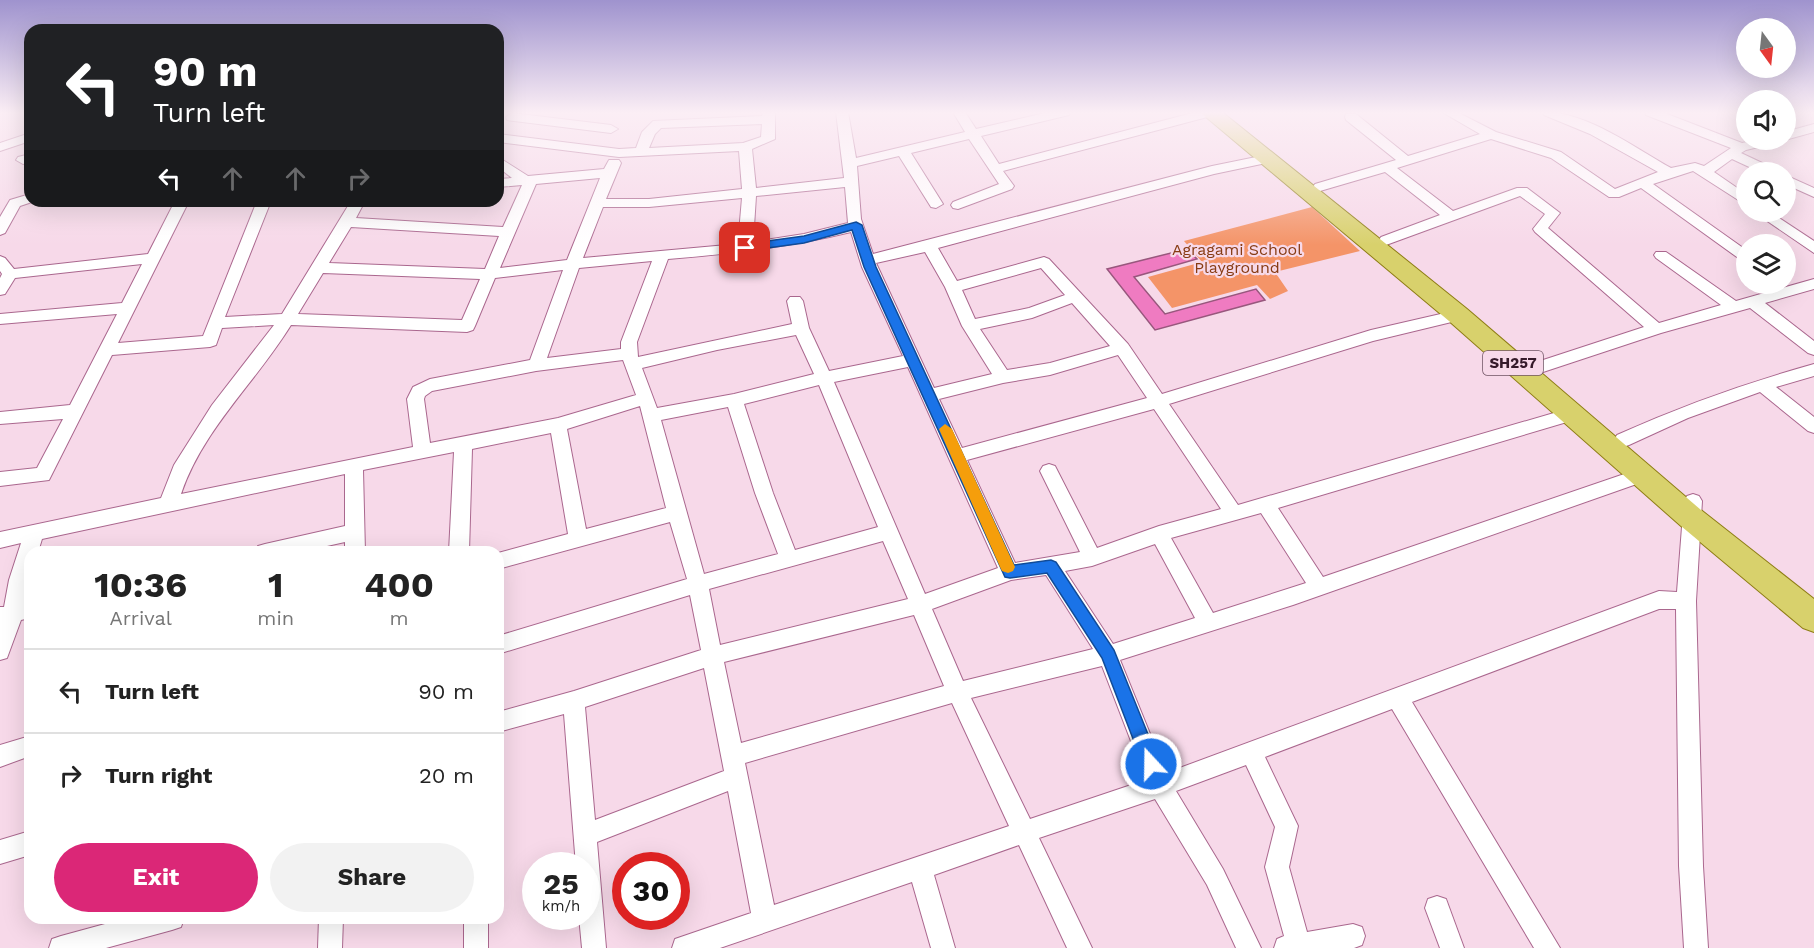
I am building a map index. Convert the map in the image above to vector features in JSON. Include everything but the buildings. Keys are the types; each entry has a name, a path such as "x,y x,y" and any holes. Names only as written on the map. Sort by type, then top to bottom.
{"main road":[{"name":"SH257","path":"1263,156 1458,315 1642,475 1692,509 1814,601"},
{"name":"SH257","path":"1282,156 1540,367 1623,440 1692,509 1814,618"}],"street":[{"path":"536,365 573,264 617,156"},
{"path":"745,248 749,193 747,156"},
{"path":"850,156 856,225 868,260 1010,572"},
{"path":"850,164 892,156"},
{"path":"911,156 936,204"},
{"path":"958,205 1007,186 987,156"},
{"path":"995,169 1043,156"},
{"path":"1400,156 1405,160"},
{"path":"1320,187 1418,156"},
{"path":"1558,156 1614,194 1669,172 1695,167 1736,194"},
{"path":"1641,156 1669,172"},
{"path":"1705,172 1728,156"},
{"path":"868,260 929,246 1202,173 1266,159"},
{"path":"504,165 528,180"},
{"path":"1386,166 1450,216"},
{"path":"504,182 609,173"},
{"path":"214,322 288,319 467,326 510,232 528,180"},
{"path":"597,203 649,203 851,182"},
{"path":"1642,183 1736,250"},
{"path":"1796,184 1814,193"},
{"path":"1386,240 1522,191 1553,213 1540,229 1656,329"},
{"path":"0,204 24,200"},
{"path":"0,230 15,203"},
{"path":"0,479 43,475 179,207"},
{"path":"107,350 210,341 214,322 262,207"},
{"path":"168,505 180,470 214,416 288,319 355,207"},
{"path":"347,222 510,232"},
{"path":"1776,222 1814,248"},
{"path":"320,267 491,274 745,248 804,239 856,225"},
{"path":"929,246 970,326 1003,376"},
{"path":"662,255 630,353 648,407 675,513 698,584 765,921"},
{"path":"1661,255 1734,307"},
{"path":"10,274 153,258"},
{"path":"0,261 10,274"},
{"path":"952,287 1044,262 1122,348 1234,513"},
{"path":"0,290 10,274"},
{"path":"1796,286 1814,284"},
{"path":"1540,367 1656,329 1753,302 1772,294"},
{"path":"970,326 1032,313 1076,296"},
{"path":"795,301 801,328 957,692 1080,948"},
{"path":"1753,302 1814,349"},
{"path":"0,320 128,308"},
{"path":"957,456 1159,401 1371,336 1458,315"},
{"path":"422,452 415,396 418,390 430,385 536,365 717,344 801,328"},
{"path":"930,396 1003,376 1050,369 1122,348"},
{"path":"0,540 354,465 648,407 734,400 824,378 914,360"},
{"path":"1623,440 1682,413 1762,385 1814,370"},
{"path":"1762,385 1814,426"},
{"path":"734,400 764,493 789,559"},
{"path":"0,418 76,411"},
{"path":"504,720 574,701 712,656 920,605 1010,572 1092,558 1160,534 1266,505 1570,414"},
{"path":"558,425 578,539"},
{"path":"459,546 463,444"},
{"path":"354,465 355,546"},
{"path":"1049,471 1092,558"},
{"path":"585,835 735,766 957,692 1108,655 1319,587 1642,475"},
{"path":"1266,505 1319,587"},
{"path":"1692,509 1686,601 1691,866 1696,948"},
{"path":"504,559 675,513"},
{"path":"292,546 354,532"},
{"path":"504,643 698,584 889,532"},
{"path":"30,546 34,534"},
{"path":"1160,534 1208,622"},
{"path":"0,651 14,613 24,565"},
{"path":"1051,566 1108,655 1160,786 1215,878 1249,948"},
{"path":"684,948 714,943 765,921 1160,786 1659,600 1686,601"},
{"path":"1398,699 1548,948"},
{"path":"574,701 594,948"},
{"path":"0,756 24,748"},
{"path":"1251,752 1287,826 1277,867 1292,947 1353,936"},
{"path":"0,852 24,845"},
{"path":"920,868 943,948"},
{"path":"1437,908 1452,948"},
{"path":"61,948 150,924"},
{"path":"330,948 331,924"},
{"path":"476,924 476,948"}],"green space":[{"name":"Agragami School Playground","path":"1312,207 1360,251 1275,272 1288,291 1270,299 1257,285 1172,308 1148,277 1202,262 1184,241"}],"slow traffic":[{"path":"945,429 1008,567"}],"route":[{"path":"745,248 804,239 856,225 870,267 1010,572 1051,566 1108,655 1151,764"}]}
